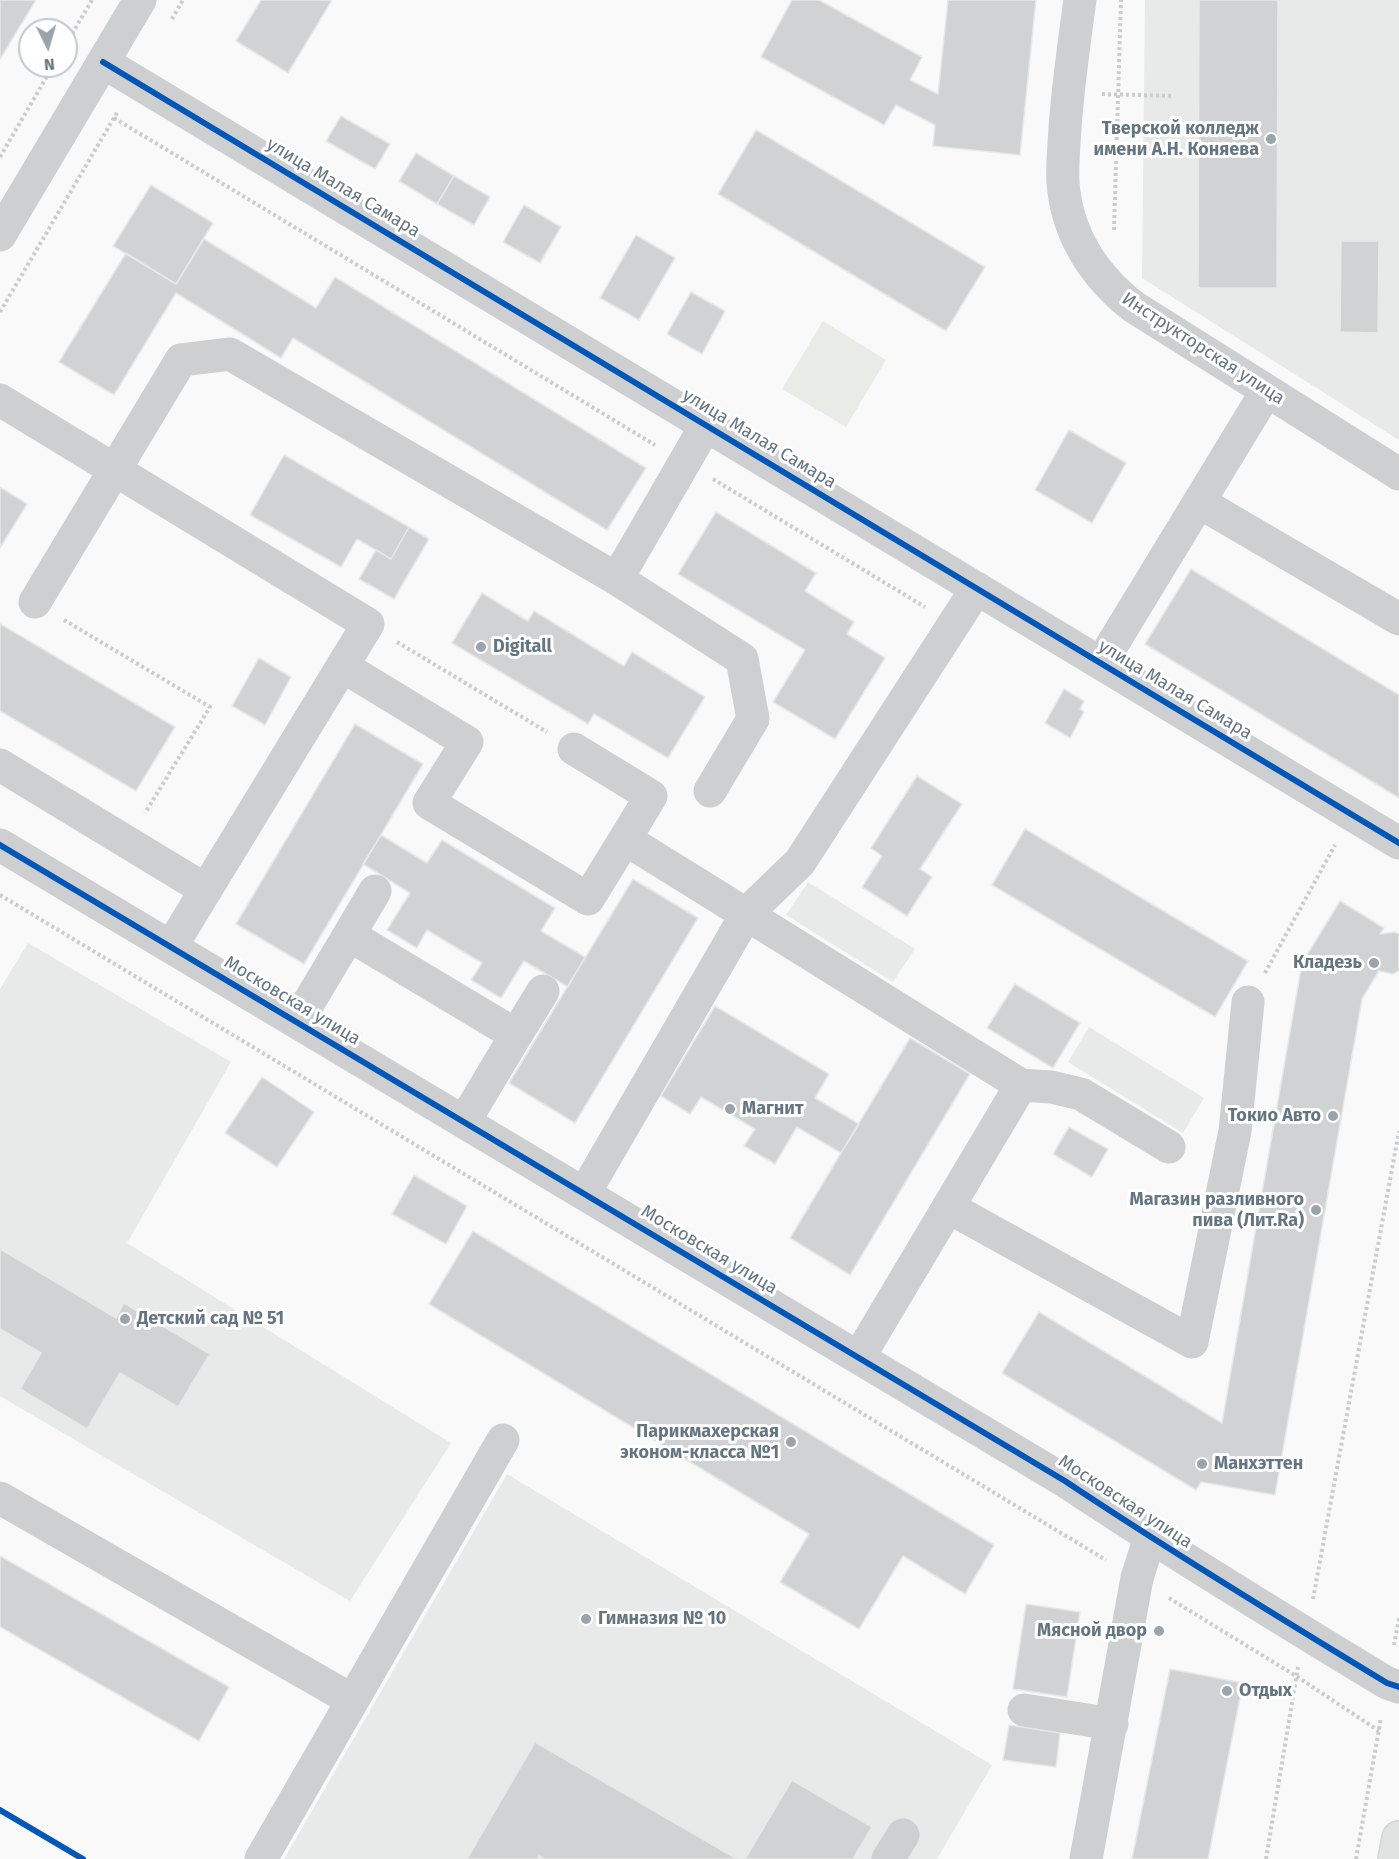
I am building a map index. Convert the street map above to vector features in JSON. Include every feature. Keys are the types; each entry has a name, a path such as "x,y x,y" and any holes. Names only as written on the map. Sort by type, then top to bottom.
{"main road":[{"path":"1395,1859 1399,1838"}],"street":[{"path":"0,235 140,0"},
{"name":"Инструкторская улица","path":"1080,0 1067,93 1063,183 1069,215 1080,246 1098,273 1127,302 1399,474"},
{"name":"улица Малая Самара","path":"103,62 1399,843"},
{"path":"35,602 181,360 230,354 617,579 742,659 753,719 710,791"},
{"path":"1101,663 1266,392"},
{"path":"0,400 368,624 171,947"},
{"path":"617,579 706,425"},
{"path":"1199,502 1399,620"},
{"path":"585,1194 747,914 800,862 976,588"},
{"path":"342,666 467,742 429,803 588,899 651,796 574,749"},
{"path":"0,765 206,890"},
{"path":"624,839 1021,1085 1051,1087 1081,1094 1169,1147"},
{"name":"Московская улица","path":"0,845 1065,1481 1150,1537 1393,1685"},
{"path":"297,1022 375,891"},
{"path":"349,935 516,1035"},
{"path":"464,1122 543,991"},
{"path":"948,1207 1192,1342 1234,1131 1248,1002"},
{"path":"859,1357 1021,1085"},
{"path":"261,1859 503,1440"},
{"path":"0,1498 352,1700"},
{"path":"1086,1859 1137,1578 1150,1537"},
{"path":"1024,1710 1112,1724"}],"path":[{"path":"78,24 92,0"},
{"path":"171,20 183,0"},
{"path":"1114,238 1122,0"},
{"path":"0,157 46,78"},
{"path":"0,312 136,81"},
{"path":"114,118 953,624"},
{"path":"35,602 210,707 127,842"},
{"path":"368,624 574,749"},
{"path":"1248,1002 1352,814"},
{"path":"0,895 1137,1578 1296,1676 1379,1731"},
{"path":"1266,1859 1296,1676 1399,1131"},
{"path":"1356,1859 1379,1731 1393,1685 1399,1618"},
{"path":"0,1810 83,1859"}],"shaded area":[{"name":"Тверской колледж имени А.Н. Коняева","path":"1145,0 1399,0 1399,440 1142,278"},
{"path":"823,321 886,360 846,427 782,389"},
{"path":"808,882 915,949 893,982 786,915"},
{"name":"Детский сад № 51","path":"28,943 231,1062 127,1243 451,1443 350,1601 0,1396 0,989"},
{"path":"1089,1027 1204,1098 1183,1133 1068,1062"},
{"name":"Гимназия № 10","path":"507,1474 992,1765 937,1859 284,1859"}],"building":[{"path":"0,0 36,0 25,18 18,18 18,30 0,59"},
{"path":"261,0 332,0 288,73 236,41"},
{"path":"792,0 819,0 922,57 910,80 938,94 948,0 1036,0 1020,155 933,146 935,125 896,105 884,125 761,57"},
{"path":"1199,0 1278,0 1277,288 1198,288"},
{"path":"341,116 390,144 375,169 326,141"},
{"path":"756,130 985,267 946,331 718,194"},
{"path":"416,153 454,176 437,204 399,181"},
{"path":"454,176 490,197 474,225 437,204"},
{"path":"151,185 213,223 176,284 113,246"},
{"path":"524,205 561,227 540,263 503,242"},
{"path":"636,235 675,258 639,320 600,298"},
{"path":"204,239 316,308 335,277 646,468 607,530 293,338 281,358 176,293 114,395 59,362 126,253 176,284"},
{"path":"1341,241 1379,241 1378,333 1340,332"},
{"path":"691,292 725,311 702,354 667,334"},
{"path":"1069,430 1126,463 1092,523 1035,490"},
{"path":"284,455 409,527 391,559 357,539 341,567 250,515"},
{"path":"0,487 27,504 0,548"},
{"path":"716,512 816,573 805,591 854,622 847,634 885,658 835,739 773,702 805,650 678,574"},
{"path":"409,527 429,539 394,599 359,579 376,550 391,559"},
{"path":"1191,569 1399,695 1399,798 1145,644"},
{"path":"482,593 528,621 534,611 624,666 632,652 705,697 668,758 594,714 588,724 452,643"},
{"path":"0,624 175,727 136,791 0,711"},
{"path":"259,658 291,677 265,725 232,706"},
{"path":"1064,689 1084,701 1080,709 1084,712 1070,738 1045,723"},
{"path":"355,724 423,764 304,964 236,924"},
{"path":"917,776 962,804 920,869 932,877 907,916 862,887 882,856 871,848"},
{"path":"1025,829 1248,961 1215,1017 992,885"},
{"path":"381,835 427,863 442,840 555,908 541,931 585,957 568,987 524,961 501,998 471,980 482,963 427,930 417,948 387,930 410,893 363,864"},
{"path":"633,879 698,918 575,1123 509,1083"},
{"path":"1340,901 1384,928 1380,934 1395,932 1399,934 1399,971 1393,974 1379,971 1362,999 1275,1495 1201,1482 1196,1490 1002,1373 1039,1312 1222,1423 1302,963"},
{"path":"1015,984 1080,1023 1053,1068 987,1028"},
{"path":"715,1006 829,1074 815,1098 859,1124 841,1153 797,1127 775,1164 744,1146 755,1129 701,1097 690,1114 661,1096"},
{"path":"910,1038 970,1074 850,1275 790,1238"},
{"path":"262,1077 314,1112 277,1167 225,1133"},
{"path":"1069,1127 1108,1149 1092,1177 1053,1154"},
{"path":"414,1175 467,1206 446,1244 392,1214"},
{"path":"473,1231 994,1545 965,1594 903,1556 859,1629 780,1582 809,1534 429,1304"},
{"path":"0,1249 116,1318 124,1303 210,1354 178,1407 120,1373 87,1429 20,1389 41,1353 0,1329"},
{"path":"0,1556 229,1687 199,1741 0,1627"},
{"path":"1026,1604 1080,1612 1067,1697 1013,1689"},
{"path":"1170,1669 1243,1683 1208,1859 1132,1859"},
{"path":"1009,1725 1060,1733 1056,1767 1003,1760"},
{"path":"535,1742 737,1859 544,1859 539,1856 538,1859 467,1859"},
{"path":"792,1780 872,1827 853,1859 745,1859"}],"cycle path":[{"path":"103,62 1399,843"},
{"path":"0,845 1065,1481 1265,1609 1387,1683 1399,1687"},
{"path":"0,1810 83,1859"}],"place":[{"name":"Тверской колледж имени А.Н. Коняева","path":"1271,139"},
{"name":"Digitall","path":"481,647"},
{"name":"Кладезь","path":"1374,963"},
{"name":"Магнит","path":"730,1109"},
{"name":"Токио Авто","path":"1333,1116"},
{"name":"Магазин разливного пива (Лит.Ra)","path":"1316,1210"},
{"name":"Детский сад № 51","path":"125,1319"},
{"name":"Парикмахерская эконом-класса №1","path":"791,1442"},
{"name":"Манхэттен","path":"1202,1464"},
{"name":"Гимназия № 10","path":"586,1619"},
{"name":"Мясной двор","path":"1159,1631"},
{"name":"Отдых","path":"1227,1691"}]}
